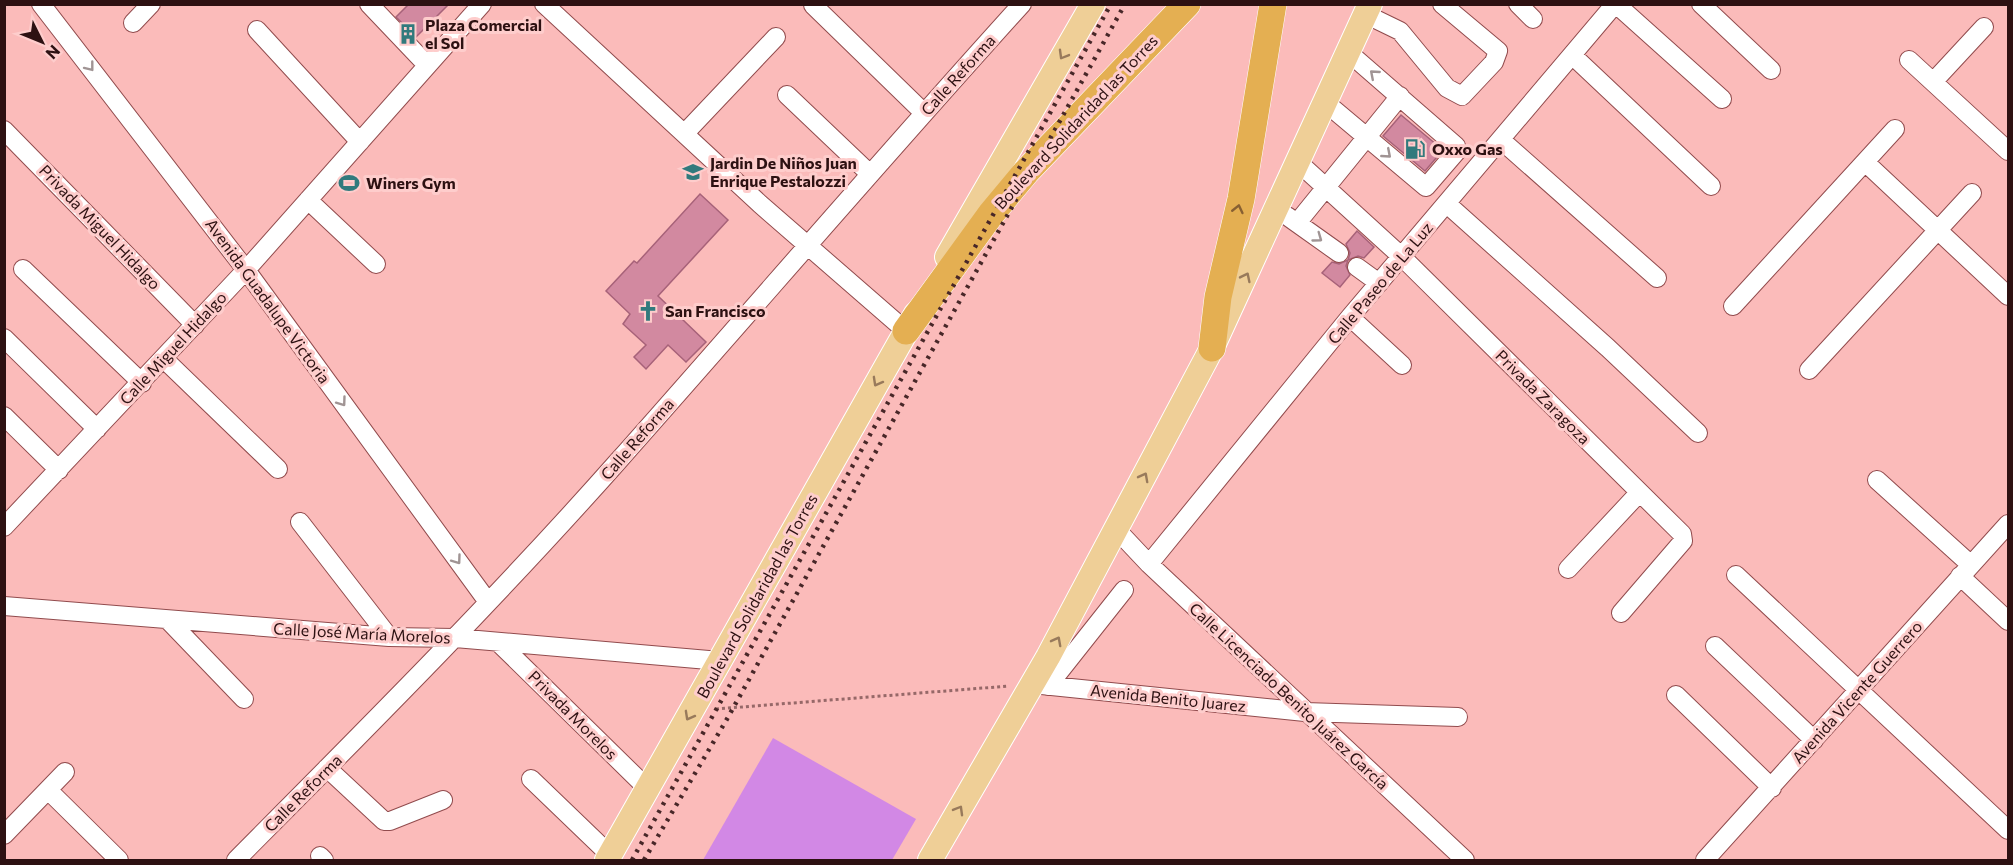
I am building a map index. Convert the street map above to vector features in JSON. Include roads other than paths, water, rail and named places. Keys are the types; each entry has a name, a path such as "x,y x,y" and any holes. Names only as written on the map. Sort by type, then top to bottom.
{"highway":[{"name":"Boulevard Solidaridad las Torres","path":"906,331 991,214 1026,172 1187,4"},
{"path":"1212,348 1218,297 1240,199 1274,4"}],"main road":[{"name":"Boulevard Solidaridad las Torres","path":"609,858 1092,4"},
{"path":"930,861 1040,685 1116,529 1212,348 1299,163 1367,9"}],"street":[{"name":"Avenida Guadalupe Victoria","path":"40,4 246,270 488,603"},
{"path":"133,23 151,4"},
{"path":"369,4 427,65"},
{"name":"Calle Miguel Hidalgo","path":"4,527 246,270 482,4"},
{"path":"544,4 806,244 906,331"},
{"name":"Calle Reforma","path":"236,861 488,603 619,460 806,244 1022,4"},
{"path":"1367,9 1400,31 1447,88 1462,96 1494,62 1498,51 1442,4"},
{"path":"1518,4 1533,19"},
{"path":"1615,4 1722,99"},
{"name":"Calle Paseo de La Luz","path":"1149,564 1350,317 1615,4"},
{"path":"1701,4 1771,70"},
{"path":"813,5 924,112"},
{"path":"1933,82 1984,27"},
{"path":"257,30 360,142"},
{"path":"685,133 776,37"},
{"path":"1326,103 1426,187 1436,178 1458,148 1348,52"},
{"path":"1572,55 1712,186"},
{"path":"1909,60 2008,151"},
{"path":"787,95 870,174"},
{"path":"1297,223 1400,96"},
{"name":"Privada Miguel Hidalgo","path":"4,129 195,325"},
{"path":"1732,306 1895,129"},
{"path":"1501,140 1657,278"},
{"path":"1865,162 2008,296"},
{"name":"Privada Zaragoza","path":"1299,163 1402,257 1683,537 1621,612"},
{"path":"1809,370 1972,193"},
{"path":"308,200 376,264"},
{"path":"1447,204 1608,348 1698,434"},
{"path":"1277,208 1339,253"},
{"path":"1357,267 1379,283"},
{"path":"23,269 142,383"},
{"path":"1350,317 1402,365"},
{"path":"4,338 97,429"},
{"path":"164,359 278,470"},
{"path":"4,416 59,470"},
{"path":"1877,480 1966,571 2008,621"},
{"path":"1568,569 1640,493"},
{"path":"300,522 389,638"},
{"name":"Avenida Vicente Guerrero","path":"1705,861 2008,524"},
{"name":"Calle Licenciado Benito Juárez García","path":"1116,529 1149,564 1465,861"},
{"path":"1736,575 2008,830"},
{"path":"1040,685 1124,590"},
{"name":"Calle José María Morelos","path":"4,606 389,638 455,638 720,661"},
{"path":"169,621 244,699"},
{"name":"Privada Morelos","path":"498,642 648,789"},
{"path":"1714,646 1814,740"},
{"name":"Avenida Benito Juarez","path":"1040,685 1305,711 1458,717"},
{"path":"1676,695 1772,788"},
{"path":"327,768 384,821 390,821 443,800"},
{"path":"4,835 65,772"},
{"path":"531,779 609,858"},
{"path":"48,790 119,861"}],"railway":[{"path":"632,860 1111,4"},
{"path":"644,860 727,719 1125,4"}],"place":[{"name":"Plaza Comercial el Sol","path":"408,34"},
{"name":"Oxxo Gas","path":"1415,149"},
{"name":"Jardin De Niños Juan Enrique Pestalozzi","path":"693,172"},
{"name":"Winers Gym","path":"349,183"},
{"name":"San Francisco","path":"648,311"}]}
